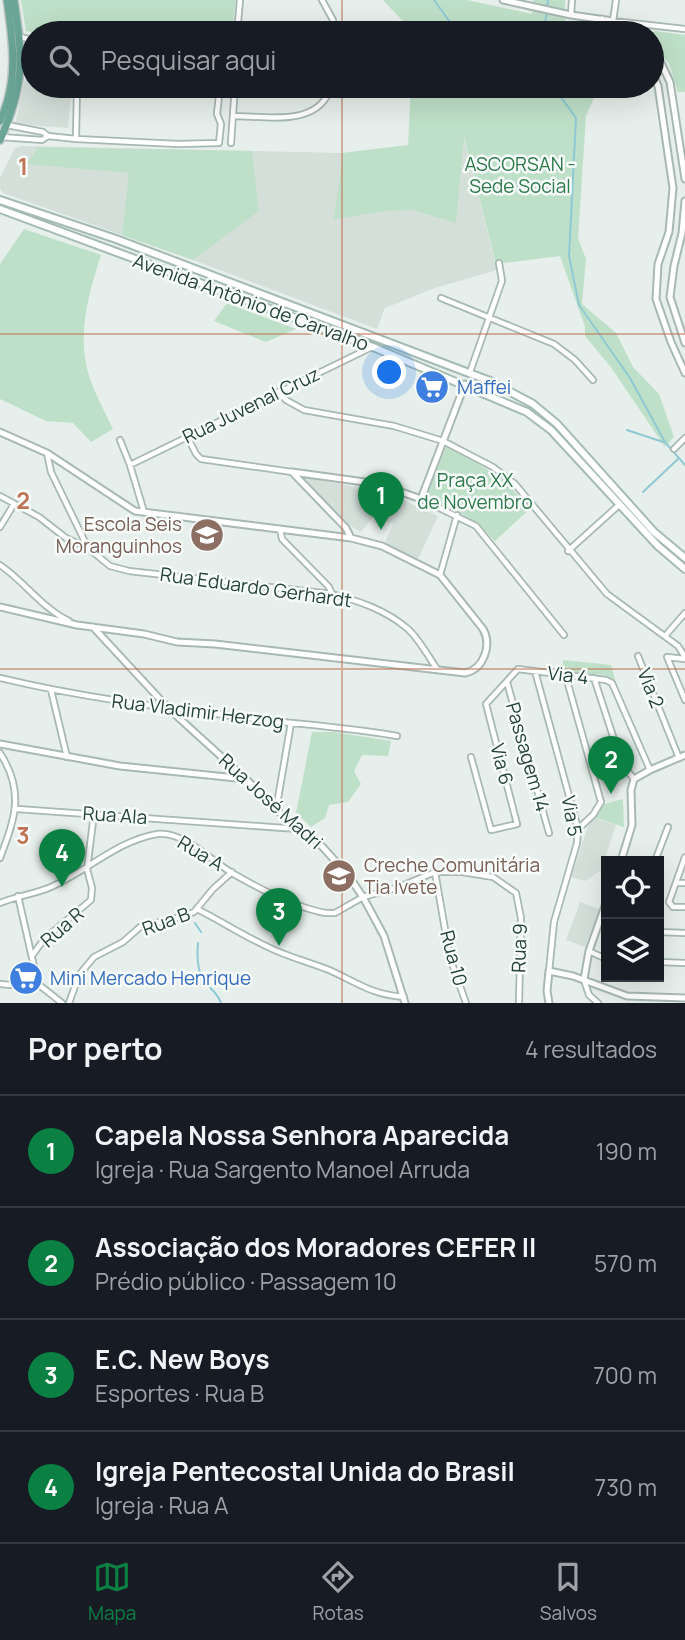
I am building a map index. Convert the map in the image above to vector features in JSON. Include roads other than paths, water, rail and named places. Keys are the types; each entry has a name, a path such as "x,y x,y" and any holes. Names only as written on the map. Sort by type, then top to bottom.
{"main road":[{"path":"1,138 14,63 7,0"},
{"path":"3,123 13,111 19,86 20,37 14,0"},
{"name":"Avenida Antônio de Carvalho","path":"0,200 116,239 301,311 470,372 533,404 558,424 654,532 685,558"},
{"name":"Avenida Antônio de Carvalho","path":"0,209 373,347 452,378 527,412 544,425 658,546 685,569"},
{"path":"112,251 116,239"},
{"path":"121,255 126,243"},
{"path":"452,378 463,379 470,372"},
{"path":"465,384 470,378 481,377"}],"street":[{"path":"238,21 240,0"},
{"path":"322,0 333,21"},
{"path":"503,0 613,21 616,0"},
{"path":"571,15 572,0"},
{"path":"664,27 685,29"},
{"path":"664,69 670,82 685,179"},
{"path":"76,139 77,98"},
{"path":"3,123 43,132 48,136 76,139 178,144 219,143 221,124 217,114 219,98"},
{"path":"231,143 234,98"},
{"path":"233,116 302,116 319,106 326,98"},
{"path":"660,98 673,188 669,232 658,264 656,299 685,373"},
{"path":"19,138 21,128"},
{"path":"1,138 42,140 48,136"},
{"path":"671,342 684,340 670,297 685,201"},
{"path":"669,232 682,233"},
{"path":"470,372 502,281 499,264"},
{"path":"441,298 554,344 575,360 593,380"},
{"name":"Rua Juvenal Cruz","path":"130,465 373,347"},
{"path":"421,499 465,384"},
{"path":"278,392 304,410 394,426 443,441 493,467 504,475 568,551 615,601 665,636 677,646 685,658"},
{"path":"0,432 47,453 135,510 351,538 382,546 440,575 486,635 487,648 478,666 464,673 215,643 177,642 144,634 76,625 0,607"},
{"path":"187,436 201,458 379,484 457,515 476,526 489,540 564,635"},
{"path":"674,449 685,438"},
{"path":"120,440 144,512"},
{"path":"47,453 51,472 88,548"},
{"path":"292,472 346,528 351,538"},
{"name":"Rua Eduardo Gerhardt","path":"0,496 39,517 66,538 88,548 110,566 332,594 360,601 390,616 409,630 438,670"},
{"path":"0,527 15,504"},
{"path":"568,551 619,505"},
{"path":"440,575 457,515"},
{"path":"280,529 282,539 329,587 332,594"},
{"path":"0,565 18,577 58,616 76,625"},
{"path":"665,636 685,613"},
{"name":"Rua José Madri","path":"93,627 169,709 276,810 327,851 348,875 384,936 405,1000"},
{"name":"Via 2","path":"638,656 682,757"},
{"path":"685,658 667,657 685,700"},
{"name":"Via 4","path":"486,704 518,669 606,680 614,685 650,770"},
{"name":"Via 5","path":"535,671 578,829 578,843 554,922 547,991 549,1003"},
{"name":"Rua Vladimir Herzog","path":"0,678 51,690 169,709 336,726 397,736"},
{"path":"594,678 622,764 634,779"},
{"name":"Passagem 14","path":"507,681 549,833"},
{"path":"568,684 601,802 593,815 578,829"},
{"path":"51,690 67,757"},
{"name":"Via 6","path":"471,757 491,830 517,824 486,704"},
{"path":"276,810 291,723"},
{"path":"0,744 120,766 246,779"},
{"path":"0,753 14,785 17,809 0,858"},
{"path":"623,856 632,825 631,790 634,779 682,757"},
{"name":"Rua Ala","path":"17,809 298,829"},
{"name":"Rua R","path":"32,956 44,939 88,904 92,888 87,869 94,814"},
{"path":"657,856 667,827"},
{"name":"Rua A","path":"0,903 49,888 87,869 108,852 158,834 170,835 192,845 232,872 276,894 326,913 335,913 363,897 399,887 435,872"},
{"path":"685,858 669,902 673,907 685,907"},
{"path":"197,909 213,888 232,872"},
{"name":"Rua 9","path":"435,872 462,872 493,877 516,893 521,918 519,1003"},
{"name":"Rua 10","path":"435,872 450,958 466,1003"},
{"path":"676,883 685,883"},
{"path":"18,896 38,984 62,1003"},
{"name":"Rua B","path":"69,1003 79,975 94,957 123,942 140,928 181,917 197,909 298,961 327,969 365,989 405,1000"},
{"path":"598,1003 589,995 584,979 589,951 601,917"},
{"path":"664,932 685,933"},
{"path":"589,951 601,957"},
{"path":"664,962 685,963"},
{"path":"549,971 584,979 627,996 685,998"},
{"path":"0,984 32,987 38,984"}],"waterway":[{"path":"434,0 449,21"},
{"path":"545,21 548,0"},
{"path":"562,98 576,118 569,256 579,305 630,378 665,442 685,465"},
{"path":"627,430 663,442"},
{"path":"643,492 678,459"},
{"path":"195,923 201,932"},
{"path":"198,943 201,975 221,1003"}],"place":[{"name":"Maffei","path":"432,387"},
{"name":"Capela Nossa Senhora Aparecida","path":"381,530"},
{"name":"Escola Seis Moranguinhos","path":"207,535"},
{"name":"Associação dos Moradores CEFER II","path":"611,794"},
{"name":"Creche Comunitária Tia Ivete","path":"339,876"},
{"name":"Igreja Pentecostal Unida do Brasil","path":"62,887"},
{"name":"E.C. New Boys","path":"279,946"},
{"name":"Mini Mercado Henrique","path":"26,978"}],"park label":[{"name":"ASCORSAN - Sede Social","path":"520,175"},
{"name":"Praça XX de Novembro","path":"475,491"}]}
